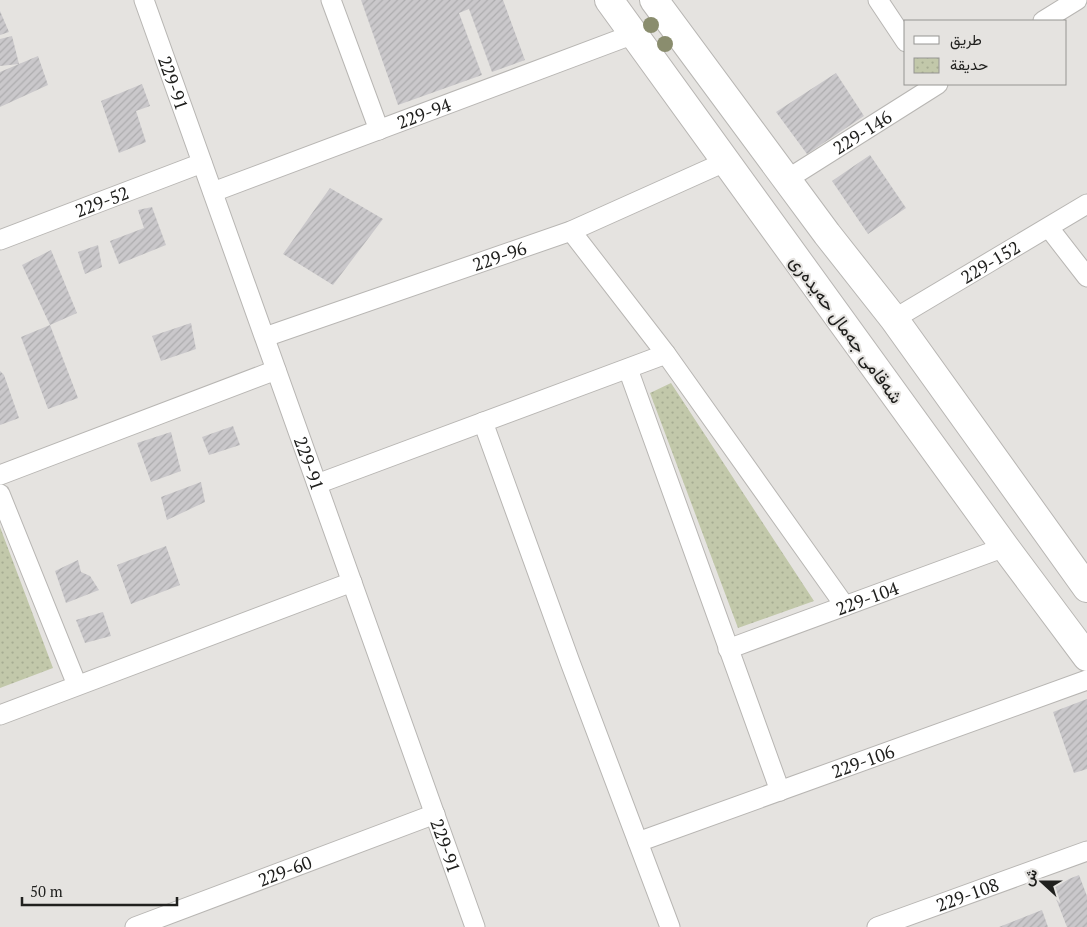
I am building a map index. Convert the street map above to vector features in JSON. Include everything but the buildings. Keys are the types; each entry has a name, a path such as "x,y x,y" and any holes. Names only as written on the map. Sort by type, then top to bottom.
{"main road":[{"name":"شەقامی جەمال حەیدەری","path":"609,0 1087,657"},
{"path":"654,0 786,180 894,319 1087,588"},
{"path":"795,256 827,234"}],"street":[{"name":"229-91","path":"144,0 475,927"},
{"path":"331,0 379,130"},
{"path":"878,0 904,39"},
{"path":"1045,20 1077,0"},
{"name":"229-94","path":"213,192 634,34"},
{"name":"229-146","path":"786,180 933,85"},
{"name":"229-96","path":"265,337 571,231 727,161"},
{"name":"229-52","path":"0,240 202,163"},
{"name":"229-152","path":"894,319 1087,204"},
{"path":"1049,228 1087,277"},
{"path":"571,231 666,354 845,606"},
{"path":"317,484 666,354"},
{"path":"628,369 780,791"},
{"path":"0,475 276,370"},
{"path":"483,422 570,662 670,927"},
{"path":"0,494 78,686"},
{"name":"229-104","path":"728,648 1005,546"},
{"path":"0,715 352,582"},
{"name":"229-106","path":"638,842 1087,680"},
{"name":"229-60","path":"135,927 435,814"},
{"name":"229-108","path":"877,927 1087,851"}],"green space":[{"path":"671,383 814,601 738,628 650,393"},
{"path":"0,527 53,668 0,688"}]}
